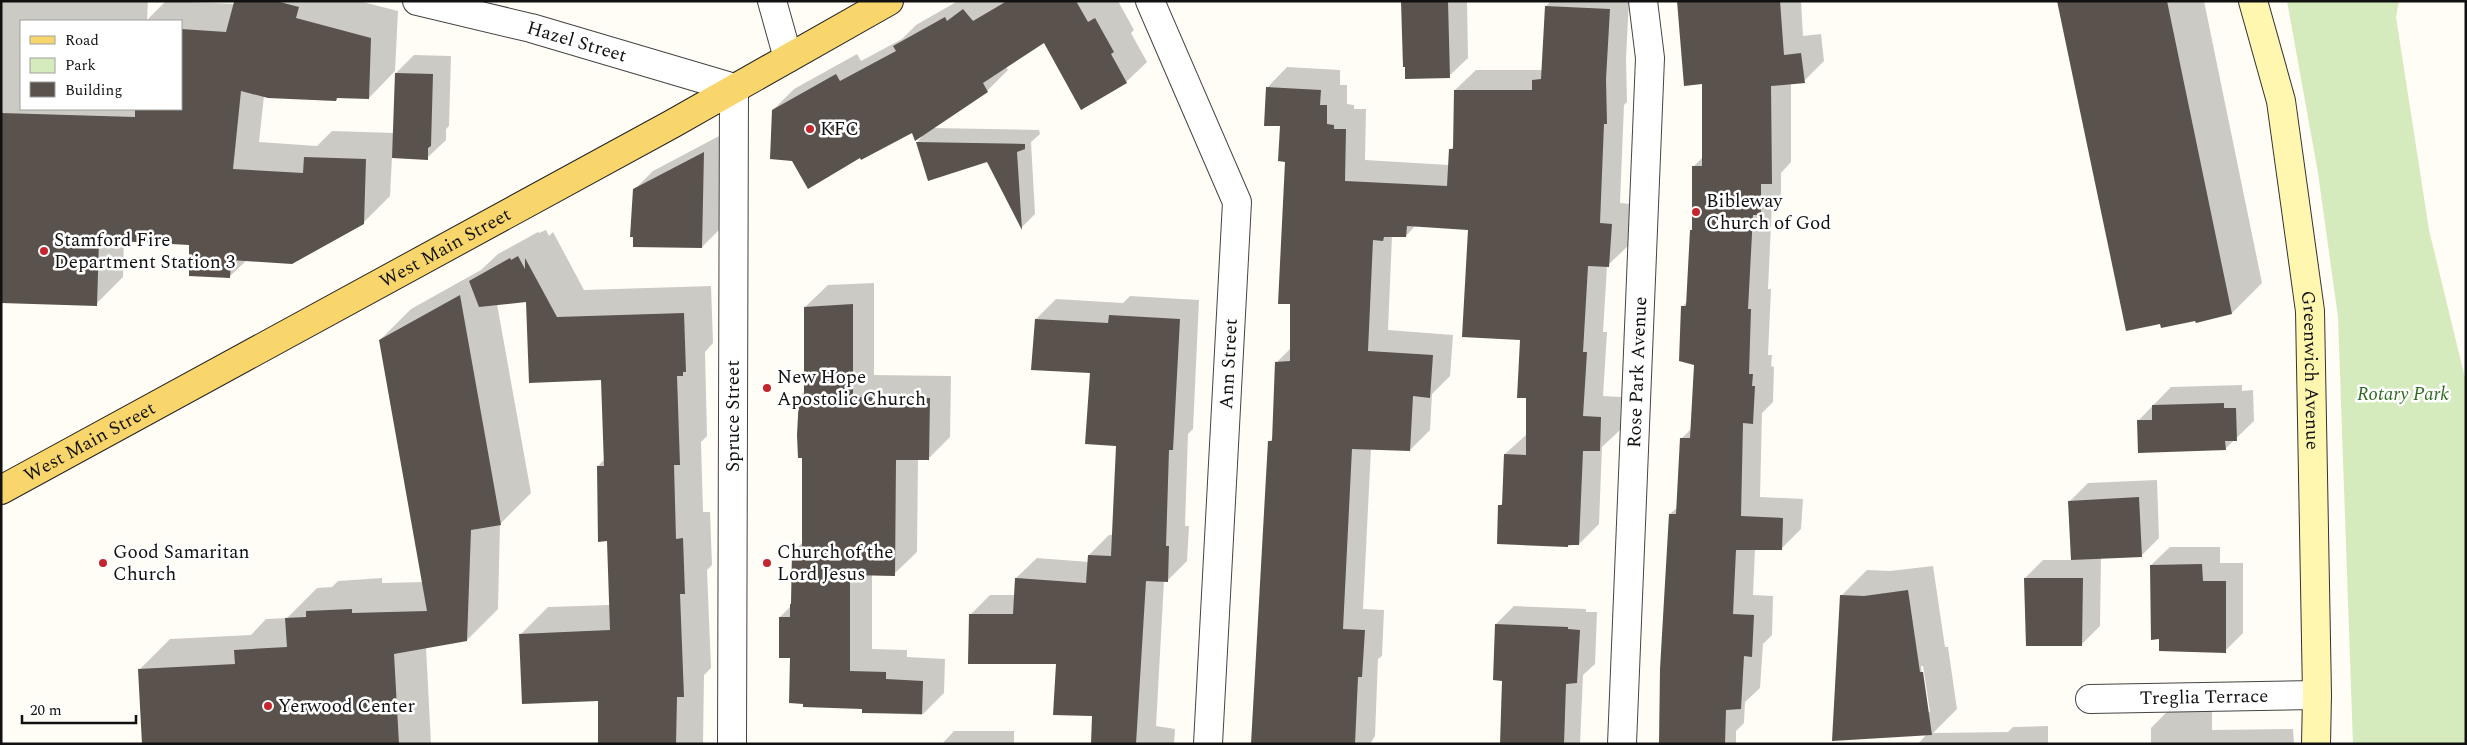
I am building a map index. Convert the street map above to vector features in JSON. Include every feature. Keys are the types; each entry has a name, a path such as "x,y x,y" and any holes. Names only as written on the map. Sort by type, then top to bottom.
{"main road":[{"name":"West Main Street","path":"1,490 889,1"},
{"name":"Greenwich Avenue","path":"2253,1 2281,101 2310,311 2317,695 2316,744"}],"street":[{"name":"Hazel Street","path":"417,1 531,28 734,88"},
{"path":"772,1 788,58"},
{"name":"Ann Street","path":"1150,1 1237,202 1208,744"},
{"name":"Rose Park Avenue","path":"1622,744 1650,58 1644,1"},
{"name":"Spruce Street","path":"732,744 734,88"},
{"name":"Treglia Terrace","path":"2090,699 2317,695"}],"green space":[{"name":"Rotary Park","path":"2287,1 2399,1 2396,17 2429,230 2466,382 2466,744 2353,744 2338,317 2318,173"}],"building":[{"path":"276,1 299,7 296,18 371,38 369,99 337,98 336,101 268,98 241,91 233,169 303,173 304,157 366,159 364,224 292,264 231,260 230,278 189,276 189,245 99,240 97,306 1,303 1,113 135,117 135,110 182,110 182,29 226,32 234,2"},
{"path":"1007,1 1076,1 1088,22 1095,18 1114,52 1111,54 1127,83 1081,110 1044,43 983,83 988,92 915,141 912,133 861,160 860,158 808,189 792,161 770,159 772,110 836,74 840,81 896,51 893,46 945,17 947,21 963,9 973,21"},
{"path":"1401,1 1448,1 1450,78 1405,79"},
{"path":"1677,1 1780,1 1784,55 1801,53 1805,83 1771,86 1772,184 1761,184 1761,215 1753,215 1748,309 1751,309 1749,374 1753,374 1752,386 1755,386 1753,424 1743,423 1741,516 1783,518 1782,550 1736,550 1733,614 1754,615 1752,657 1744,656 1741,709 1726,710 1725,744 1659,744 1660,669 1669,514 1676,514 1680,438 1690,438 1694,365 1679,361 1681,306 1686,306 1690,230 1692,230 1692,166 1702,166 1702,84 1684,86"},
{"path":"2057,1 2167,1 2232,314 2196,323 2195,321 2161,328 2160,324 2126,331"},
{"path":"1545,6 1610,9 1606,79 1607,124 1604,124 1600,223 1612,224 1609,267 1588,266 1583,352 1587,352 1583,416 1601,417 1600,451 1583,451 1579,545 1568,545 1568,547 1497,544 1498,505 1502,505 1504,454 1526,455 1526,398 1517,398 1520,340 1462,337 1468,230 1407,226 1406,237 1384,237 1383,241 1373,240 1368,351 1433,355 1430,398 1413,396 1410,451 1352,449 1343,629 1365,630 1362,677 1358,677 1355,744 1251,744 1268,441 1272,441 1275,362 1290,361 1290,304 1278,304 1285,162 1278,161 1280,126 1264,126 1266,87 1321,90 1320,105 1327,105 1327,124 1334,125 1334,129 1346,129 1345,181 1447,186 1449,149 1453,149 1454,90 1532,90 1532,80 1541,79"},
{"path":"395,73 433,74 431,146 428,148 428,160 392,158"},
{"path":"916,142 1025,144 1025,149 1017,152 1022,230 987,162 928,181"},
{"path":"704,152 702,248 633,247 633,237 630,237 633,189"},
{"path":"518,256 525,269 525,258 557,317 684,313 686,372 683,372 683,376 677,376 680,465 674,465 676,539 683,538 685,594 680,594 684,697 677,697 676,744 598,744 598,701 522,704 519,634 610,630 607,541 598,542 597,466 604,466 601,380 529,383 526,302 479,307 469,281 510,258 511,260"},
{"path":"460,295 501,525 471,530 467,641 394,654 399,744 142,744 138,669 235,664 234,650 287,647 285,618 306,617 306,611 352,609 352,613 427,611 379,340"},
{"path":"853,304 853,397 930,398 929,460 896,460 895,576 850,575 850,671 886,672 886,679 923,681 922,714 862,713 862,709 803,707 803,704 789,703 790,658 779,658 779,617 790,617 792,550 802,550 802,458 798,458 797,435 799,396 804,396 804,307"},
{"path":"1109,315 1180,319 1173,450 1169,450 1166,546 1169,546 1168,582 1146,581 1136,744 1091,744 1092,716 1053,715 1056,664 968,664 969,614 1013,614 1015,578 1086,583 1088,555 1111,556 1116,446 1085,444 1090,373 1031,370 1035,319 1108,323"},
{"path":"2224,403 2224,408 2236,408 2237,441 2225,441 2226,450 2138,453 2137,420 2152,420 2152,405"},
{"path":"2139,497 2142,557 2071,560 2068,501"},
{"path":"2202,564 2203,581 2226,581 2226,653 2159,651 2159,639 2151,640 2150,565"},
{"path":"2024,578 2083,578 2082,646 2026,646"},
{"path":"1908,590 1920,672 1923,672 1932,735 1832,741 1840,595 1864,596"},
{"path":"1495,624 1568,627 1568,629 1580,630 1577,683 1566,684 1564,744 1500,744 1502,681 1493,680"}],"place":[{"name":"KFC","path":"810,129"},
{"name":"Bibleway Church of God","path":"1696,212"},
{"name":"Stamford Fire Department Station 3","path":"44,251"},
{"name":"New Hope Apostolic Church","path":"767,388"},
{"name":"Good Samaritan Church","path":"103,563"},
{"name":"Church of the Lord Jesus","path":"767,563"},
{"name":"Yerwood Center","path":"268,706"}]}
